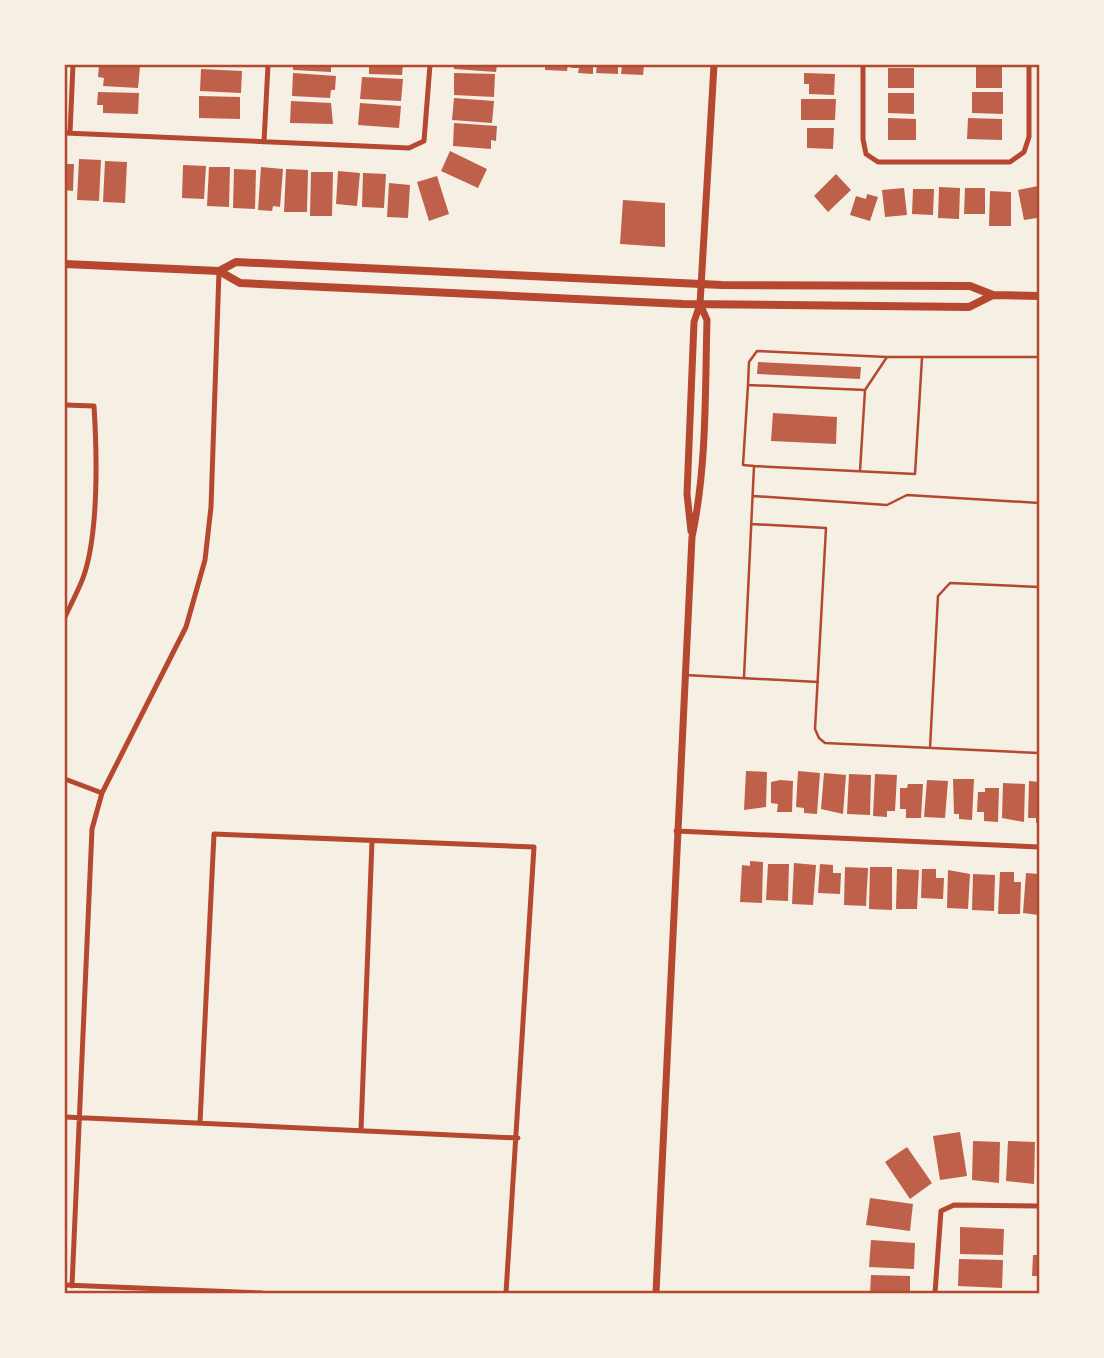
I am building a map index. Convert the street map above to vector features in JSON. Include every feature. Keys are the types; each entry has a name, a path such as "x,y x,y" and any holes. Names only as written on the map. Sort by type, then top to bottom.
{"main road":[{"path":"219,271 236,262 701,284 970,286 993,295 1039,296"},
{"path":"65,264 219,271 240,283 700,304 969,307 993,295"}],"street":[{"path":"74,65 67,133 409,148 424,141 430,65"},
{"path":"264,142 268,65"},
{"path":"692,537 687,494 694,321 700,304 714,65"},
{"path":"863,65 863,139 866,154 878,162 1010,162 1024,152 1030,137 1029,65"},
{"path":"72,1286 87,895 92,829 102,793 186,627 205,560 211,507 219,271"},
{"path":"656,1293 692,537 701,495 707,320 700,304"},
{"path":"65,405 94,406 97,449 91,531 84,577 65,617"},
{"path":"65,779 102,793"},
{"path":"676,831 1039,847"},
{"path":"200,1124 214,834 534,847 518,1138 506,1293"},
{"path":"361,1130 372,841"},
{"path":"65,1117 518,1138"},
{"path":"935,1293 941,1211 954,1205 1039,1206"},
{"path":"65,1285 175,1292 262,1293"}],"lane":[{"path":"922,357 915,474 743,465 749,362 757,351 922,357 1039,357"},
{"path":"860,471 865,390 887,356"},
{"path":"748,385 865,390"},
{"path":"744,677 754,466"},
{"path":"753,496 887,505 906,495 1039,503"},
{"path":"751,524 826,527 815,729 825,743 1039,753"},
{"path":"930,748 938,596 950,583 1039,587"},
{"path":"685,675 818,682"}],"building":[{"path":"99,65 140,67 138,88 103,86 104,78 98,77"},
{"path":"293,65 331,65 331,72 293,70"},
{"path":"369,65 403,65 402,75 369,74"},
{"path":"454,65 497,65 496,72 454,69"},
{"path":"545,65 568,65 567,71 545,70"},
{"path":"571,65 593,65 593,74 578,73 579,68 571,68"},
{"path":"597,65 618,65 618,74 596,73"},
{"path":"622,65 644,65 643,75 621,74"},
{"path":"976,67 1002,67 1002,88 976,88"},
{"path":"888,68 914,68 914,88 888,88"},
{"path":"201,69 242,71 241,93 200,91"},
{"path":"293,73 336,76 335,90 331,90 330,98 292,96"},
{"path":"454,73 495,74 494,97 454,95"},
{"path":"804,73 835,74 834,95 809,94 809,84 804,84"},
{"path":"362,77 403,79 401,101 360,99"},
{"path":"98,92 139,93 138,114 103,113 103,105 97,105"},
{"path":"972,92 1003,92 1003,114 972,113"},
{"path":"888,93 914,93 914,114 888,113"},
{"path":"199,96 240,97 240,119 199,118"},
{"path":"454,98 494,101 492,123 452,120"},
{"path":"801,99 836,99 835,120 801,120"},
{"path":"291,101 331,103 333,124 290,123"},
{"path":"360,103 401,106 399,128 358,125"},
{"path":"888,118 916,119 916,140 888,140"},
{"path":"968,118 1002,119 1002,140 967,139"},
{"path":"454,123 497,126 496,141 491,140 491,149 453,146"},
{"path":"807,128 834,128 833,149 807,148"},
{"path":"450,151 487,169 478,188 441,171"},
{"path":"79,159 101,160 99,201 77,200"},
{"path":"105,161 127,162 125,203 103,202"},
{"path":"65,164 74,164 73,191 65,190"},
{"path":"183,165 206,166 204,199 182,198"},
{"path":"209,167 230,167 229,207 207,206"},
{"path":"261,167 283,169 280,207 273,206 272,211 258,210"},
{"path":"234,169 256,170 255,209 233,208"},
{"path":"286,169 308,170 307,212 284,212"},
{"path":"338,171 360,173 357,206 336,204"},
{"path":"311,172 333,172 332,216 310,216"},
{"path":"363,173 386,174 384,208 362,207"},
{"path":"836,174 851,190 828,212 814,196"},
{"path":"437,176 449,214 429,221 417,182"},
{"path":"389,183 410,185 408,218 387,217"},
{"path":"1038,186 1039,214 1037,218 1024,220 1018,190"},
{"path":"939,187 960,188 959,219 938,218"},
{"path":"904,188 907,215 885,217 882,190"},
{"path":"965,188 985,188 985,214 964,214"},
{"path":"913,189 934,189 933,215 912,214"},
{"path":"990,191 1011,192 1011,226 989,226"},
{"path":"867,194 878,197 870,221 850,215 856,196 866,199"},
{"path":"623,200 665,203 665,247 620,244"},
{"path":"758,362 861,367 860,379 757,374"},
{"path":"773,413 837,417 836,444 771,441"},
{"path":"746,771 767,772 766,807 744,810"},
{"path":"798,771 820,773 817,814 804,813 804,808 796,807"},
{"path":"824,773 846,775 843,814 821,809"},
{"path":"849,774 871,775 870,815 847,814"},
{"path":"875,774 897,775 895,811 887,811 887,817 873,816"},
{"path":"953,779 974,779 972,820 959,819 959,814 954,814"},
{"path":"927,780 948,781 945,818 924,817"},
{"path":"793,781 792,812 777,812 778,804 771,803 771,782"},
{"path":"1029,781 1039,782 1039,823 1036,823 1036,818 1028,818"},
{"path":"1003,783 1025,784 1024,822 1002,818"},
{"path":"908,784 923,784 921,818 906,818 906,809 900,809 900,788 907,788"},
{"path":"985,788 999,788 998,822 984,821 984,812 977,812 978,792 985,792"},
{"path":"750,861 763,862 762,903 740,902 742,865 750,866"},
{"path":"794,863 816,865 813,905 792,904"},
{"path":"768,864 789,864 788,901 766,900"},
{"path":"820,864 833,865 833,873 841,873 840,894 818,893"},
{"path":"845,867 868,868 866,906 844,905"},
{"path":"870,867 892,867 892,910 869,909"},
{"path":"897,869 919,870 917,909 896,909"},
{"path":"922,869 936,869 936,878 944,878 943,899 921,898"},
{"path":"948,870 970,874 968,909 947,908"},
{"path":"1000,872 1014,872 1014,882 1021,882 1020,914 998,914"},
{"path":"1026,873 1039,874 1039,915 1023,913"},
{"path":"973,874 995,875 994,911 972,910"},
{"path":"960,1132 967,1176 940,1180 933,1136"},
{"path":"973,1141 1000,1142 999,1183 972,1180"},
{"path":"1008,1141 1035,1142 1034,1184 1006,1181"},
{"path":"907,1147 932,1183 910,1199 885,1162"},
{"path":"870,1198 913,1204 910,1231 866,1225"},
{"path":"960,1227 1004,1229 1003,1255 960,1254"},
{"path":"871,1240 915,1243 914,1269 869,1267"},
{"path":"1033,1255 1039,1255 1039,1276 1032,1276"},
{"path":"959,1259 1003,1260 1002,1288 958,1286"},
{"path":"871,1275 910,1276 910,1293 870,1293"}]}
